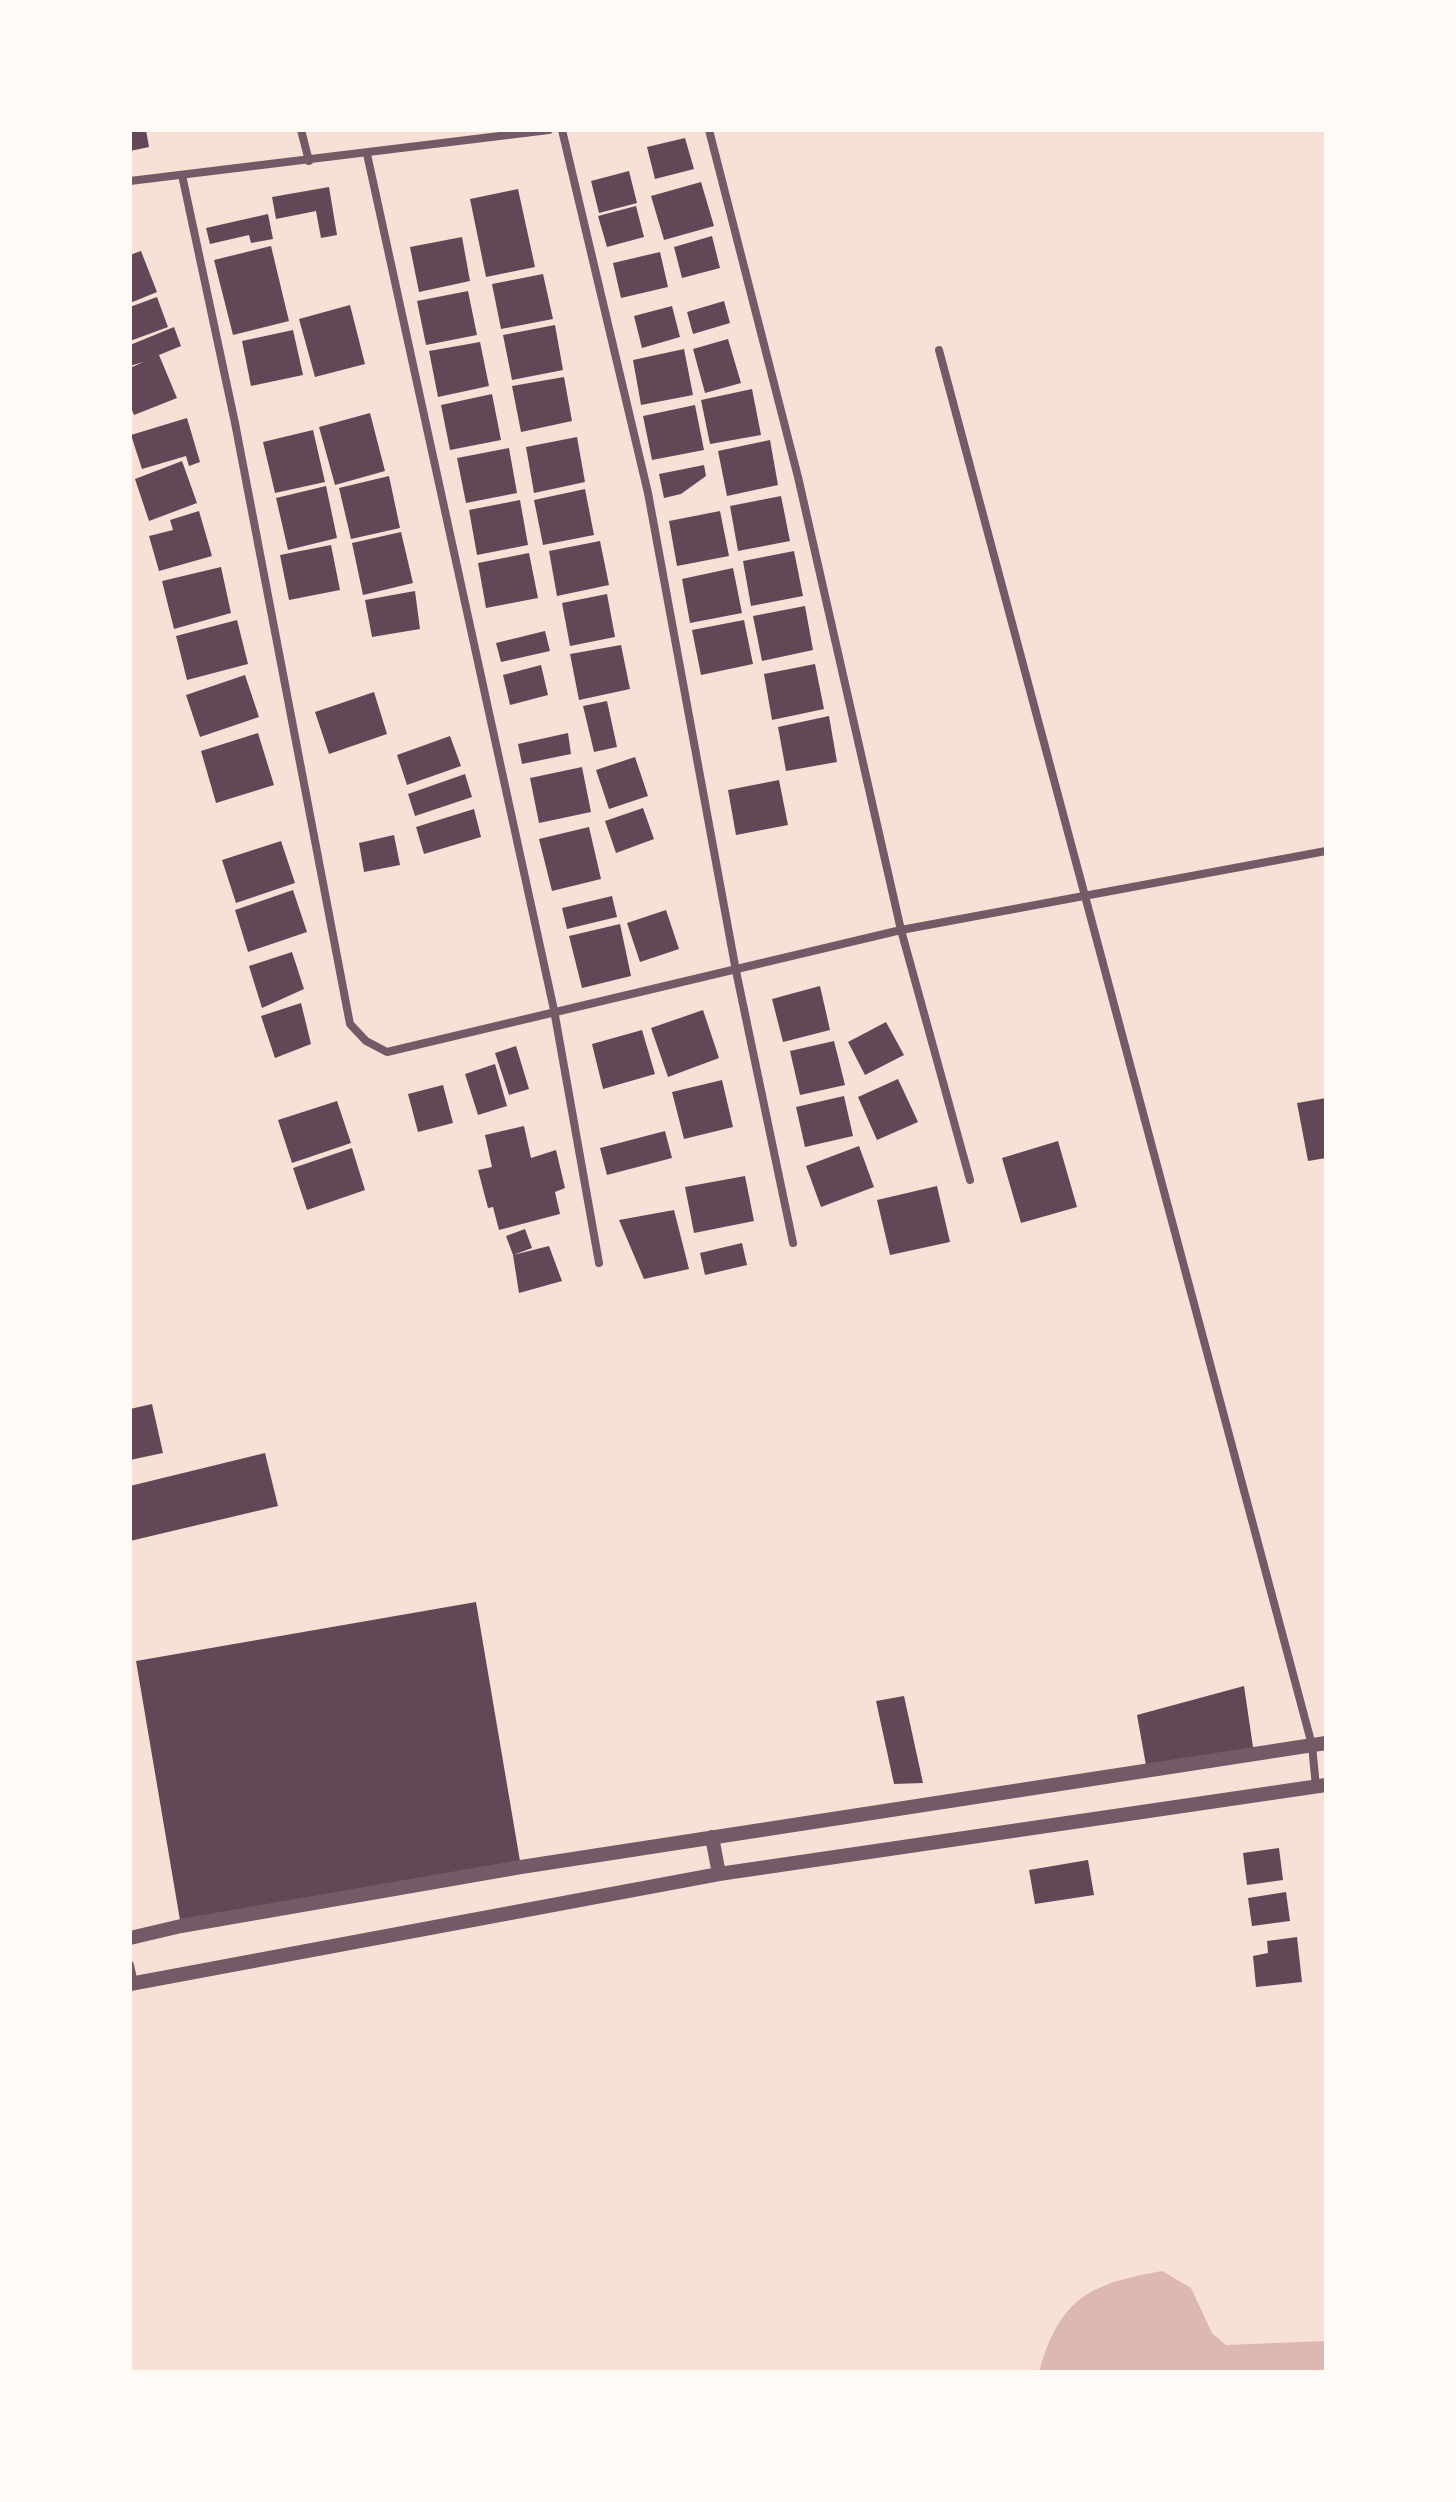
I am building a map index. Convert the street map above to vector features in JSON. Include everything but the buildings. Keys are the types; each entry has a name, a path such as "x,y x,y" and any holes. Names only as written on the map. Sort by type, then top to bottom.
{"street":[{"path":"301,130 309,161"},
{"path":"130,181 549,130"},
{"path":"562,130 648,493 736,971 793,1243"},
{"path":"709,130 798,477 901,930 970,1180"},
{"path":"367,154 554,1010 599,1263"},
{"path":"182,175 235,423 350,1024 366,1041 387,1052 901,930 1326,851"},
{"path":"130,1965 132,1984 719,1874 1321,1786 1319,1744 939,350"},
{"path":"130,1938 258,1912 712,1837 1319,1744"},
{"path":"712,1837 719,1874"}],"shaded area":[{"path":"1162,2271 1191,2288 1212,2333 1226,2345 1326,2341 1326,2372 1039,2372 1057,2327 1081,2299 1115,2282"}]}
